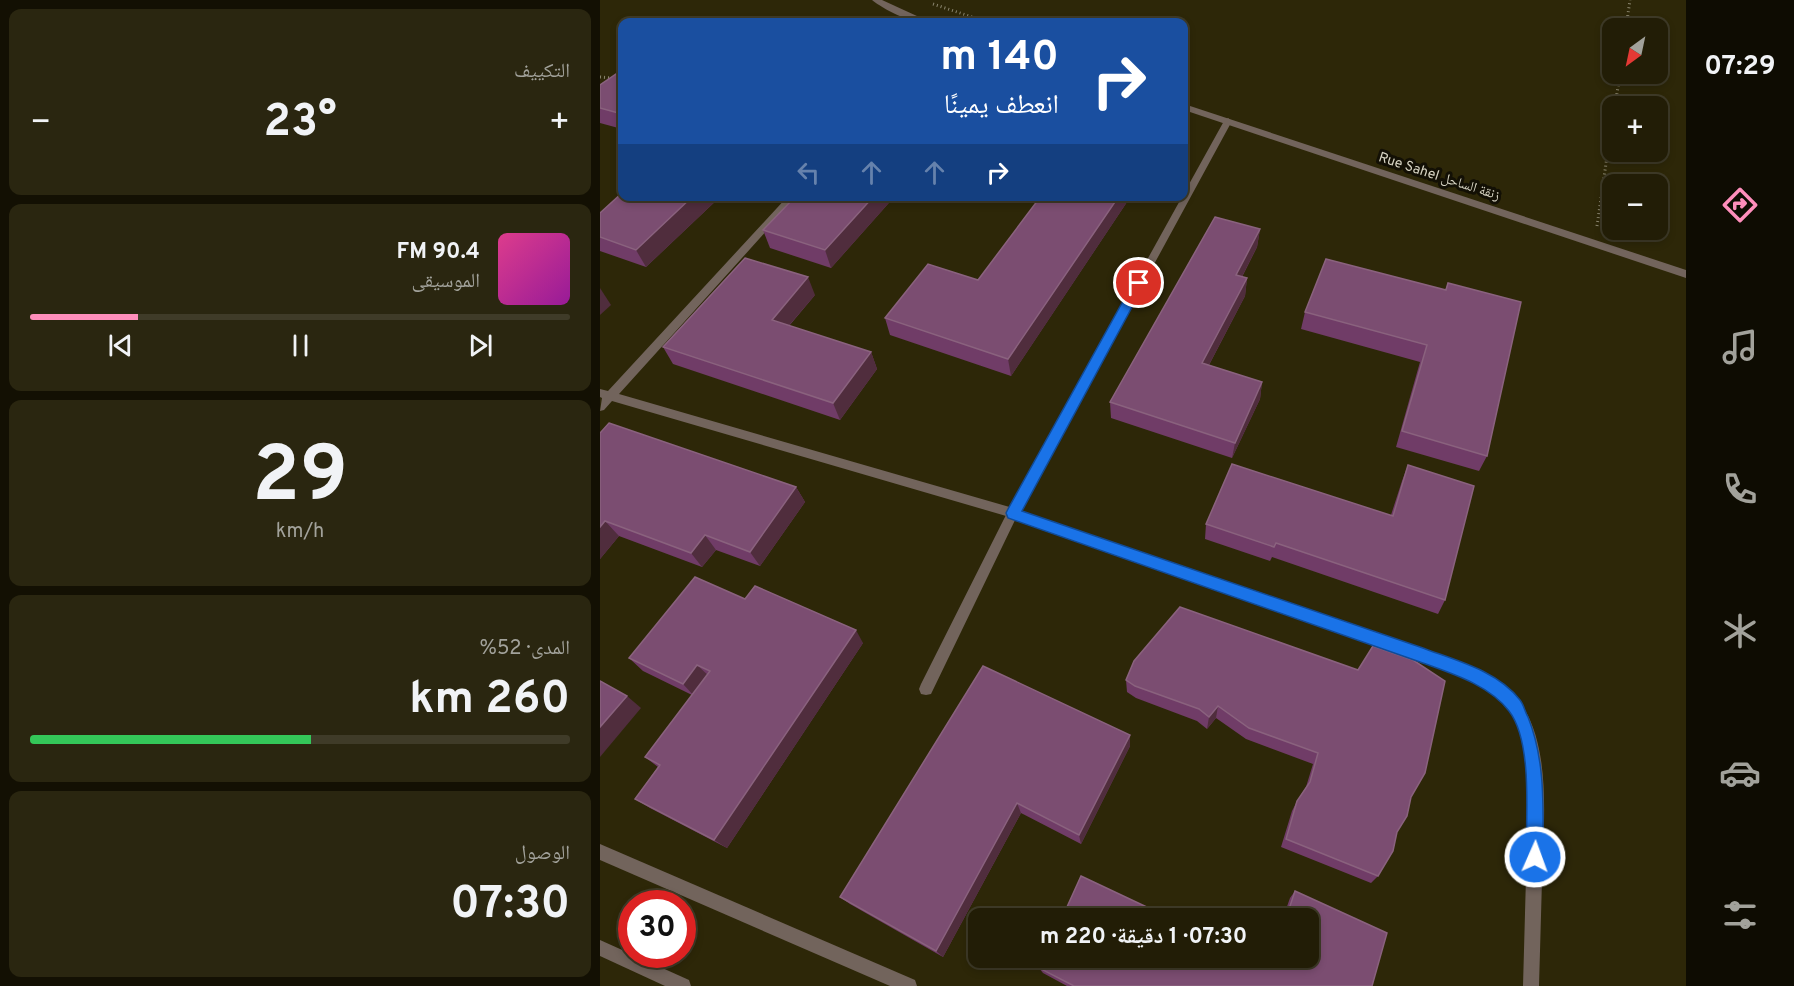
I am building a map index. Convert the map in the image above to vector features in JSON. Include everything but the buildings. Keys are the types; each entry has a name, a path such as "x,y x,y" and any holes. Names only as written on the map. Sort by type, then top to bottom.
{"street":[{"path":"876,0 915,18"},
{"name":"Rue Sahel زنقة الساحل","path":"1188,108 1686,274"},
{"path":"1188,194 1228,121"},
{"path":"600,407 605,394 789,201"},
{"path":"926,689 1013,513 1184,201"},
{"path":"605,394 1013,513 1468,672 1494,687 1515,706 1528,736 1534,771 1536,814 1531,986"},
{"path":"600,852 909,986"},
{"path":"600,948 684,986"}],"path":[{"path":"1627,18 1630,0"},
{"path":"924,1 975,18"},
{"path":"600,76 618,78"},
{"path":"1594,242 1606,162"}],"route":[{"path":"1139,283 1013,513 1420,654 1468,672 1494,687 1515,706 1528,736 1534,771 1535,857"}]}
